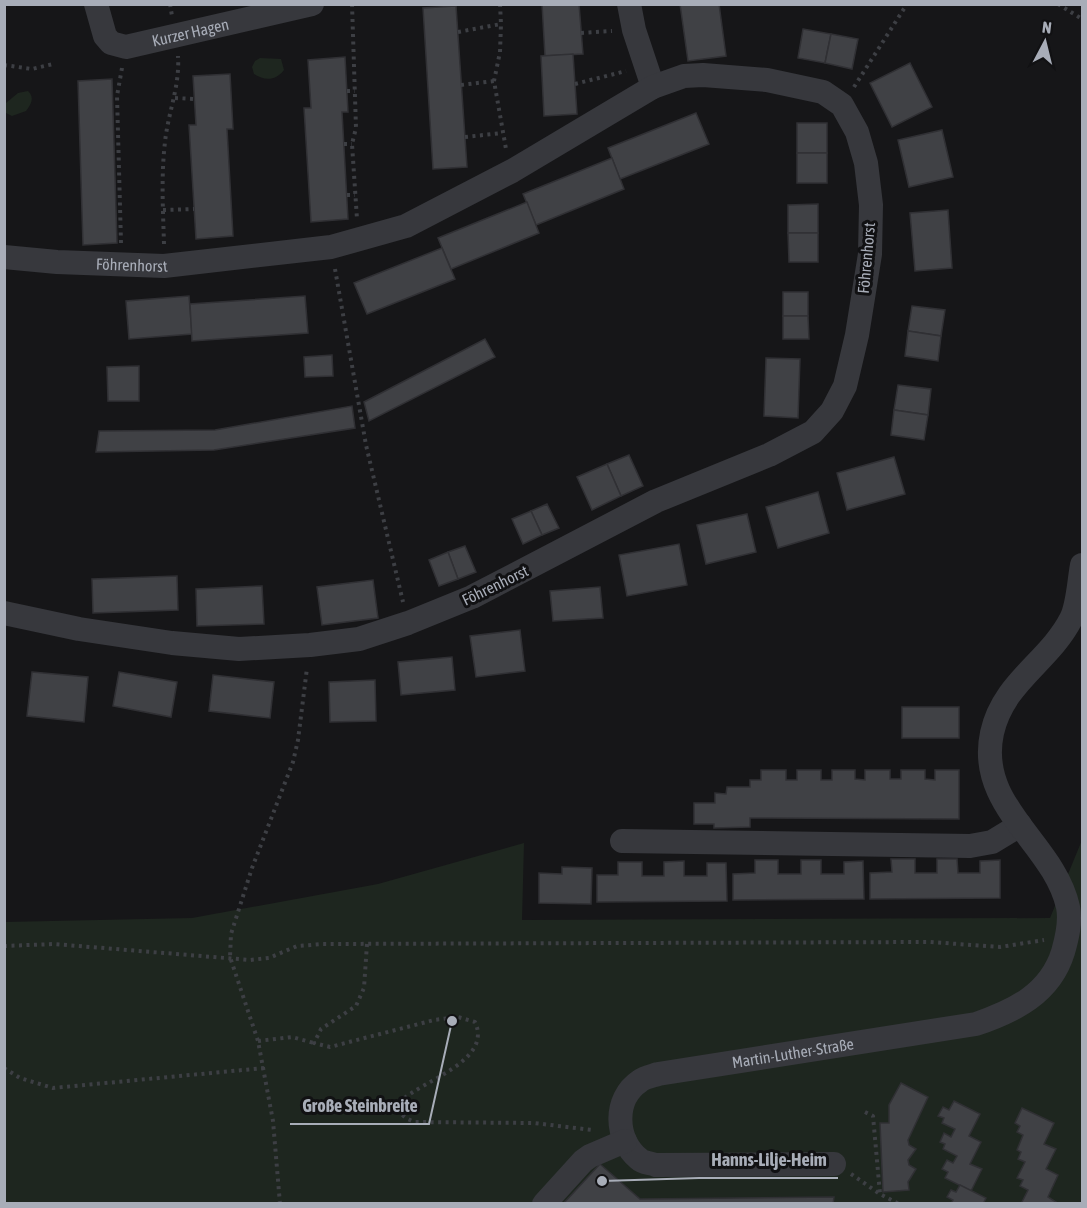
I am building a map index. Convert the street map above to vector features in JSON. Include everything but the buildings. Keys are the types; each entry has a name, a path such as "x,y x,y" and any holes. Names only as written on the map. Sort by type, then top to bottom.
{"street":[{"path":"96,4 105,36 111,43 126,47"},
{"name":"Kurzer Hagen","path":"126,47 312,4"},
{"path":"629,4 634,30 650,76"},
{"name":"Föhrenhorst","path":"4,257 57,262 164,266 331,247 359,241 406,226 512,171 650,76 767,80 823,92 842,105 857,132 866,163 871,205 870,254 857,335 845,386 832,411 813,432 769,455 656,501 472,597 408,623 359,639 310,645 239,649 172,643 79,629 4,613"},
{"name":"Martin-Luther-Straße","path":"622,1135 621,1111 628,1092 640,1080 658,1074 976,1024 1005,1014 1027,1002 1046,984 1060,963 1068,935 1068,908 1057,877 1004,804 995,784 990,760 991,735 998,711 1010,691 1077,620 1083,566"},
{"path":"622,841 970,846 992,842 1020,825"},
{"path":"544,1203 583,1161 622,1135 640,1161 656,1165 834,1164"}],"path":[{"path":"352,4 356,128 352,144 359,241"},
{"path":"500,4 500,52 494,81 502,133 512,171"},
{"path":"842,105 907,4"},
{"path":"1058,4 1083,19"},
{"path":"458,32 501,24"},
{"path":"581,33 634,30"},
{"path":"164,266 162,174 165,139 179,72 177,35"},
{"path":"118,265 122,240 117,96 126,47"},
{"path":"4,65 32,69 53,64"},
{"path":"575,84 650,76"},
{"path":"461,85 494,81"},
{"path":"347,91 355,91"},
{"path":"175,98 195,99"},
{"path":"465,137 502,133"},
{"path":"344,144 352,144"},
{"path":"347,195 355,195"},
{"path":"163,210 194,208"},
{"path":"331,247 366,445 408,623"},
{"path":"280,1203 273,1121 264,1068 258,1041 230,957 231,934 252,868 293,762 310,645"},
{"path":"4,946 54,944 250,960 269,958 297,946 323,944 930,942 1000,947 1028,944 1068,935"},
{"path":"314,1043 321,1029 356,1006 364,988 367,944"},
{"path":"258,1041 291,1037 330,1047 434,1020 458,1017 476,1022 480,1032 478,1042 472,1053 401,1101 400,1114 405,1119 415,1122 534,1123 622,1135"},
{"path":"4,1068 20,1078 53,1088 264,1068"},
{"path":"865,1112 873,1116 880,1194"},
{"path":"834,1164 880,1194 899,1203"}],"shaded area":[{"path":"260,58 281,59 284,70 273,78 266,79 254,74 252,67"},
{"path":"28,91 32,99 26,111 12,116 6,113 6,103 18,93"},
{"path":"1082,840 1082,1203 5,1204 5,922 192,918 378,884 524,843 522,920 1050,918"}],"place":[{"name":"Große Steinbreite","path":"452,1021"},
{"name":"Hanns-Lilje-Heim","path":"602,1181"}]}
